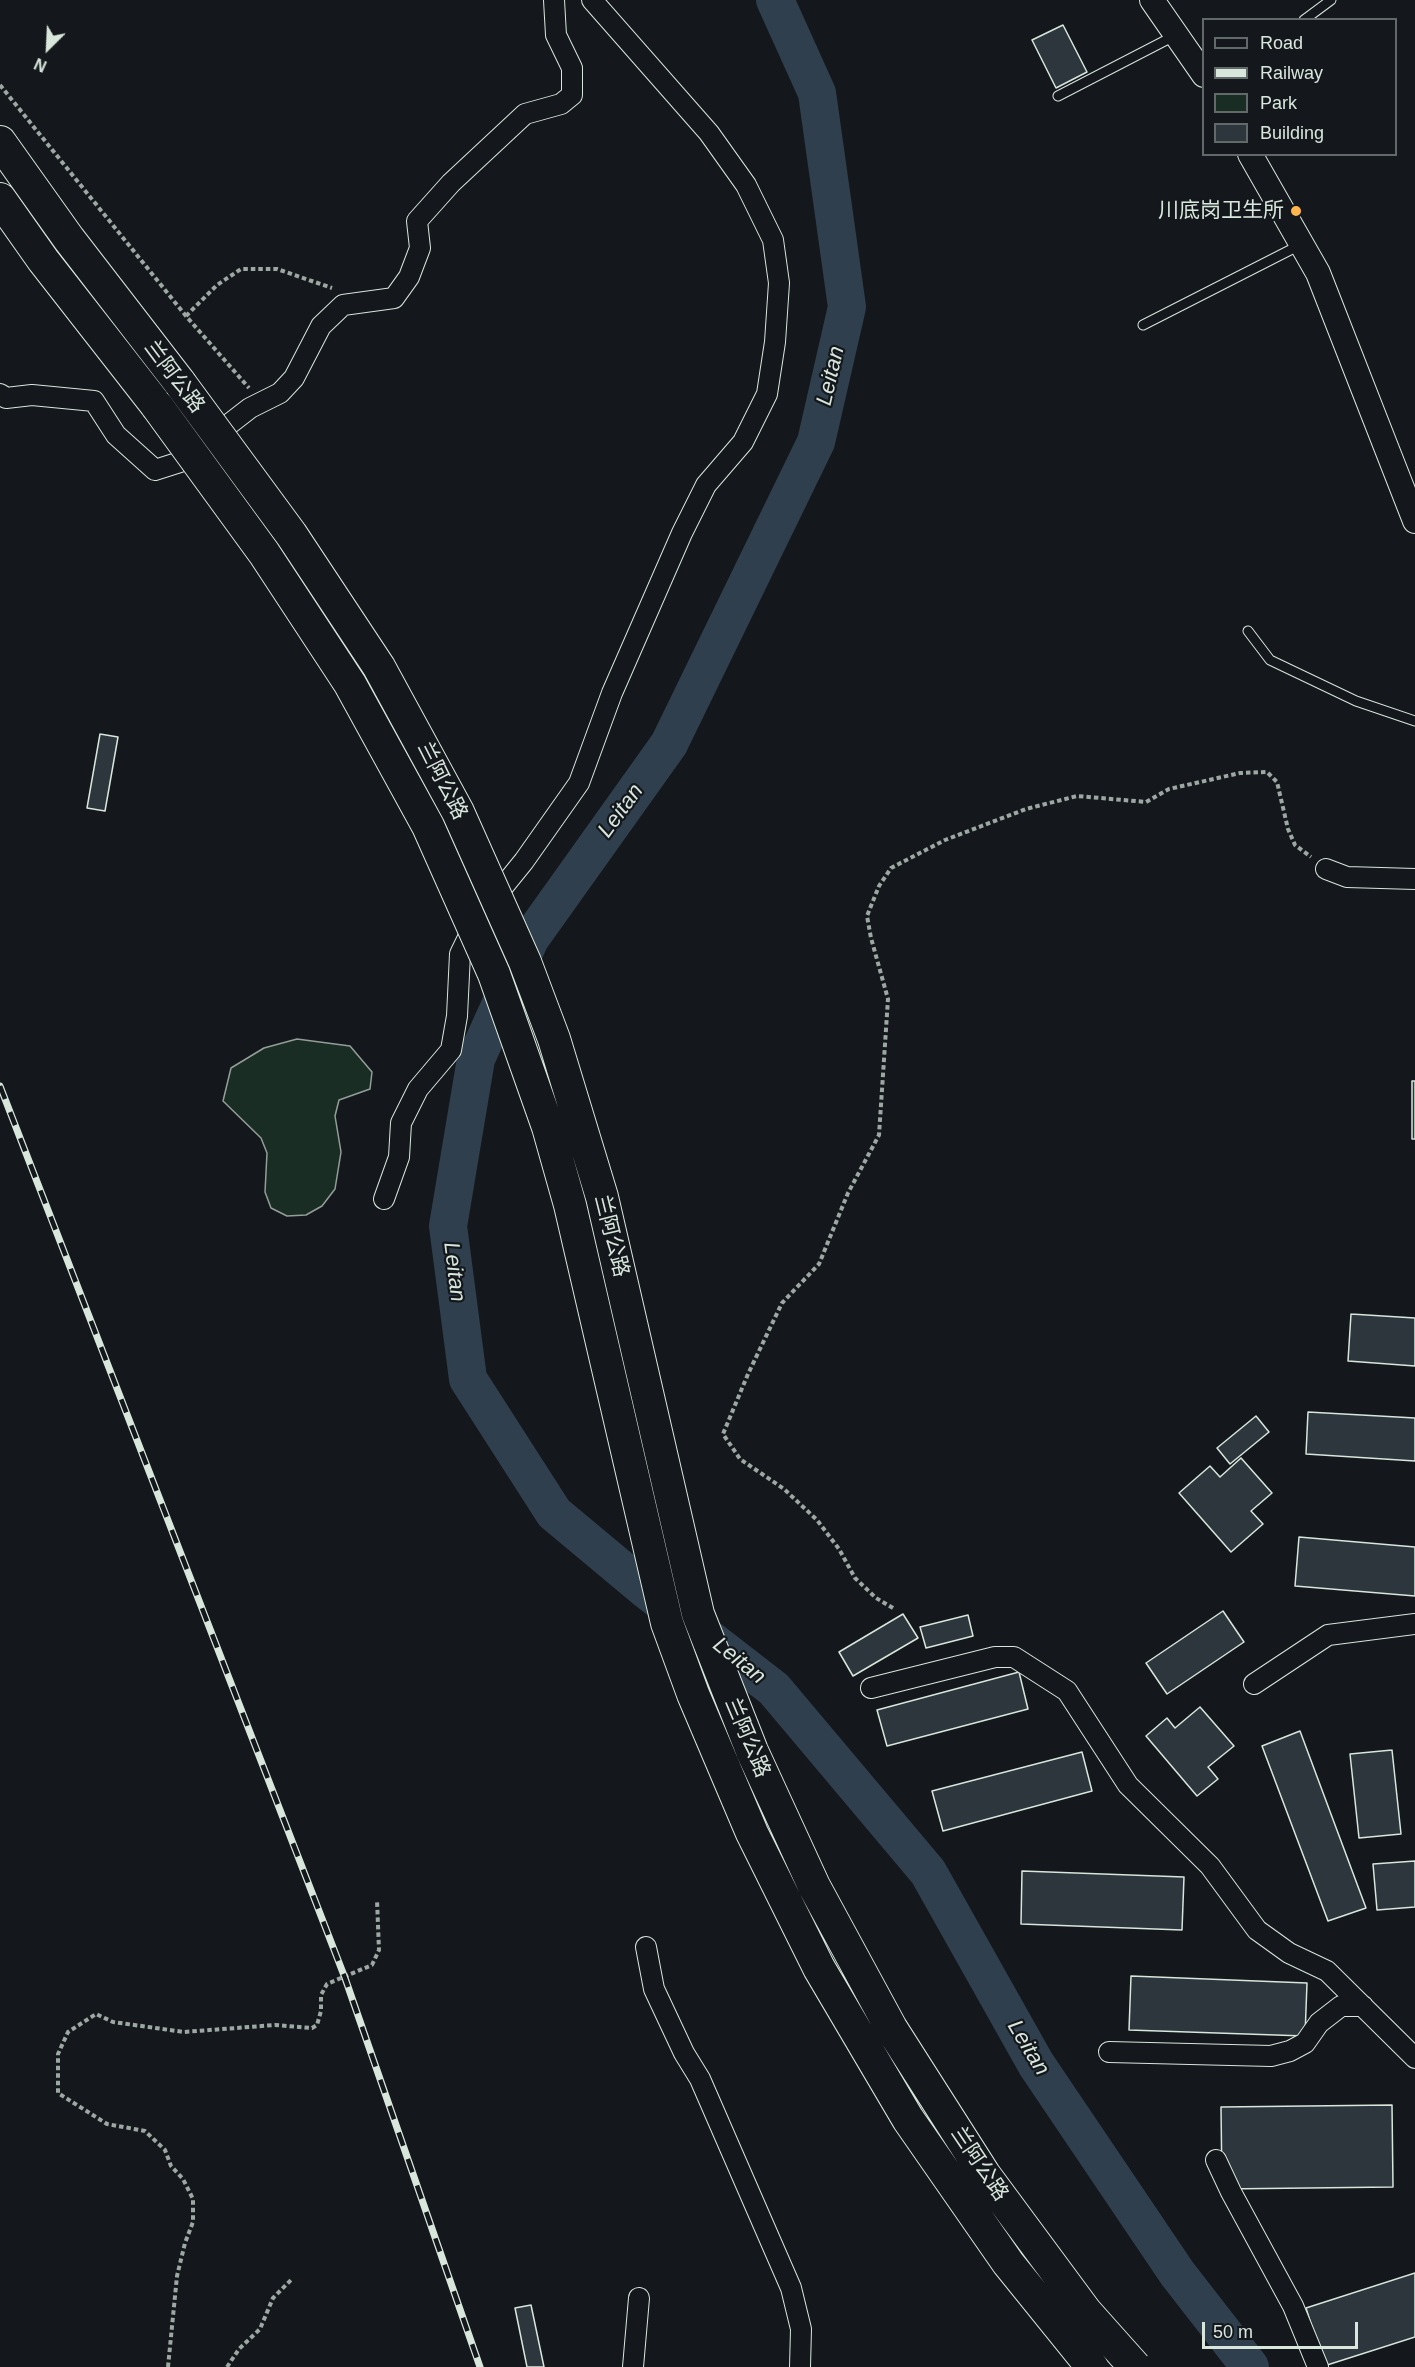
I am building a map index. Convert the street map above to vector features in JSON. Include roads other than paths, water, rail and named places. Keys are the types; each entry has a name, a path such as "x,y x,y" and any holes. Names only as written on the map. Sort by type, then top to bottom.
{"highway":[{"name":"兰阿公路","path":"0,142 69,239 180,383 291,534 379,667 458,812 520,951 558,1050 602,1197 698,1614 752,1751 814,1886 891,2028 984,2174 1086,2312 1135,2367"},
{"name":"兰阿公路","path":"0,199 44,260 157,406 264,553 350,684 429,826 494,974 534,1083 570,1205 667,1623 717,1754 752,1833 819,1968 908,2119 1008,2263 1092,2367"}],"street":[{"path":"0,394 6,398 32,395 94,401 116,435 156,470 202,455 219,432 262,402 280,393 294,378 321,326 344,305 394,298 409,277 420,248 417,221 451,183 525,114 561,104 572,95 574,83 572,68 556,35 554,0"},
{"path":"384,1199 399,1157 401,1123 418,1089 451,1050 457,1016 460,954 477,919 524,861 579,783 612,693 682,533 706,485 743,442 767,394 775,342 779,283 773,240 746,185 709,133 592,0"},
{"path":"1152,0 1202,74"},
{"path":"1251,156 1318,273 1415,521"},
{"path":"1326,868 1347,877 1415,879"},
{"path":"1254,1684 1328,1635 1415,1623"},
{"path":"871,1688 995,1657 1014,1657 1067,1690 1128,1785 1210,1866 1257,1930 1289,1953 1327,1971 1415,2058"},
{"path":"646,1947 654,1989 684,2053 700,2079 791,2288 801,2329 800,2367"},
{"path":"1109,2052 1271,2056 1290,2051 1305,2043 1319,2023 1341,2006 1363,2006"},
{"path":"1216,2160 1293,2306 1318,2367"},
{"path":"633,2367 639,2298"}],"lane":[{"path":"1307,18 1331,0"},
{"path":"1058,96 1176,35"},
{"path":"1143,326 1300,245"},
{"path":"1248,632 1270,660 1356,701 1415,722"}],"waterway":[{"name":"Leitan","path":"775,0 817,93 847,307 816,442 669,744 530,939 476,1059 448,1226 468,1379 554,1513 645,1589 774,1689 928,1872 1036,2064 1177,2273 1250,2367"}],"railway":[{"path":"0,1086 345,1978 480,2367"}],"place":[{"name":"川底岗卫生所","path":"1296,211"}]}
